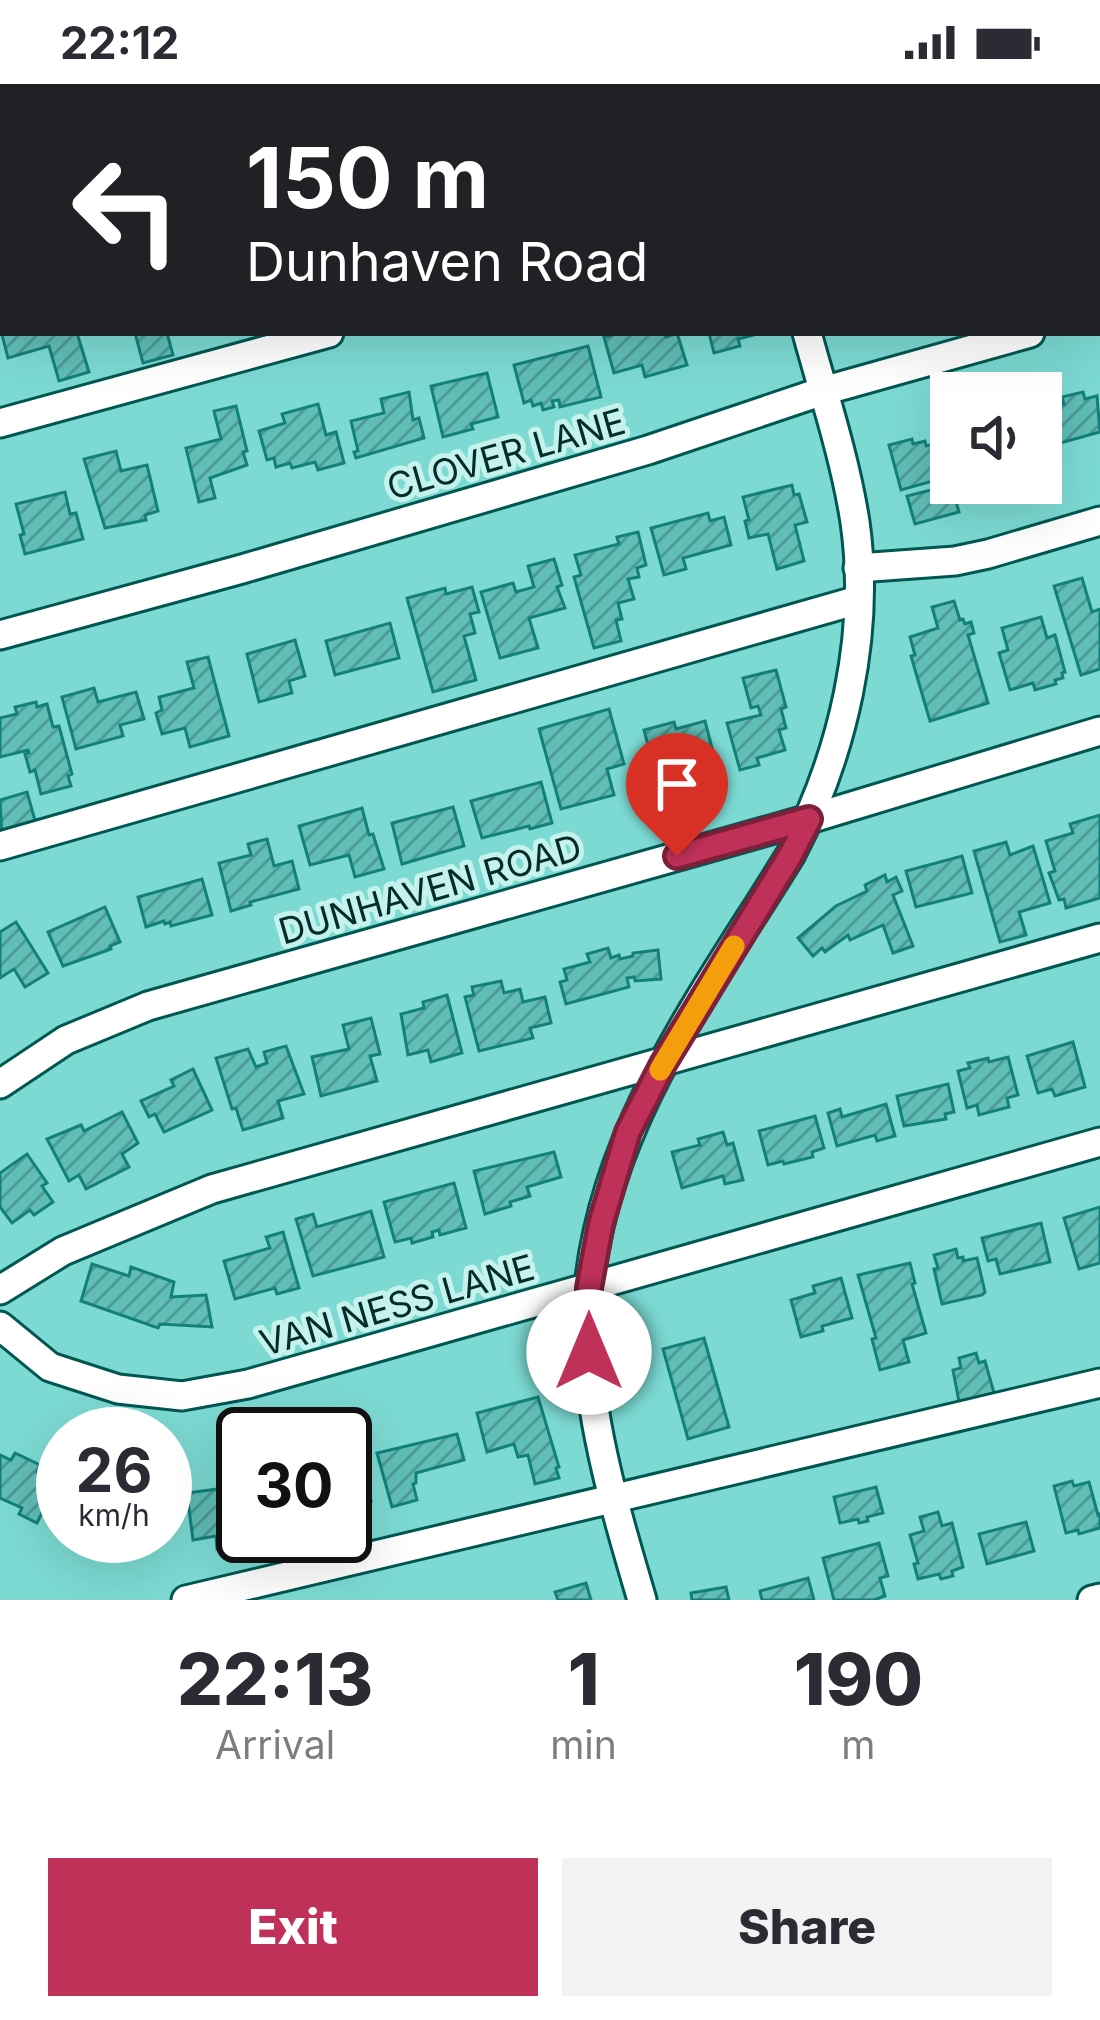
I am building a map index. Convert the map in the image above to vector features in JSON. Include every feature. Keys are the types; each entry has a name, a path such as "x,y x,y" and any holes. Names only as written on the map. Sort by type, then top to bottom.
{"street":[{"path":"0,423 318,336"},
{"path":"641,1600 598,1432 589,1352 589,1288 612,1178 628,1132 663,1064 809,819 848,696 858,600 852,506 808,336"},
{"name":"CLOVER LANE","path":"0,635 648,450 823,391 1019,336"},
{"path":"858,568 955,561 1100,521"},
{"path":"0,846 858,600"},
{"name":"DUNHAVEN ROAD","path":"0,1084 66,1040 148,1006 809,819 1100,731"},
{"path":"0,1290 64,1251 212,1189 1100,938"},
{"name":"VAN NESS LANE","path":"0,1326 50,1367 118,1389 182,1396 248,1384 1100,1142"},
{"path":"186,1600 1100,1383"}],"building":[{"path":"2,336 78,336 89,372 59,381 49,346 8,358"},
{"path":"136,336 168,336 173,355 143,363"},
{"path":"678,336 687,365 645,377 642,365 614,373 604,337"},
{"path":"710,336 750,336 738,339 740,346 714,353"},
{"path":"588,346 601,397 560,407 559,400 552,401 554,407 543,410 541,403 524,403 514,365"},
{"path":"487,373 498,417 443,437 431,386"},
{"path":"409,392 413,420 419,418 424,438 356,458 351,421 384,413 381,399"},
{"path":"1083,392 1085,399 1097,396 1100,432 1062,443 1062,397"},
{"path":"318,404 326,435 336,432 344,463 318,470 315,462 292,468 290,463 276,467 274,458 267,460 259,431 285,423 282,414"},
{"path":"236,406 247,465 210,478 215,498 199,502 186,448 221,439 214,411"},
{"path":"912,439 913,444 925,441 930,445 930,482 901,490 889,445"},
{"path":"116,451 121,471 147,465 158,511 145,515 146,520 105,528 84,459"},
{"path":"792,485 807,522 795,525 804,561 777,569 768,534 749,538 743,497"},
{"path":"930,490 930,504 957,504 959,512 915,524 907,496"},
{"path":"65,492 83,539 25,554 16,504"},
{"path":"708,513 710,521 724,517 731,545 683,558 686,569 664,575 651,528"},
{"path":"638,532 646,565 637,568 639,577 628,579 634,599 618,603 621,641 594,648 574,577 581,575 575,555 619,544 617,537"},
{"path":"554,559 565,608 529,618 538,648 500,658 481,592 513,583 516,592 534,587 528,566"},
{"path":"1082,578 1092,612 1100,609 1100,669 1081,675 1054,586"},
{"path":"472,587 479,612 470,614 475,633 464,636 476,680 433,692 407,598"},
{"path":"954,601 960,620 971,622 974,633 968,635 988,703 930,721 910,637 938,628 932,607"},
{"path":"1041,617 1047,638 1055,635 1063,678 1035,690 1033,683 1010,690 999,653 1008,650 1002,628"},
{"path":"390,623 399,658 335,675 326,641"},
{"path":"295,640 305,676 289,681 292,693 259,702 247,654"},
{"path":"208,657 229,736 190,747 185,728 162,734 156,713 162,710 159,697 194,688 187,662"},
{"path":"776,670 786,707 781,709 786,728 779,730 785,750 757,758 759,765 740,770 727,723 761,715 758,706 751,708 743,678"},
{"path":"94,688 98,702 136,692 144,719 120,725 123,736 76,749 62,697"},
{"path":"36,702 37,707 47,704 53,727 59,726 72,774 68,776 71,786 41,794 35,770 30,772 28,750 0,757 0,718 17,714 15,707"},
{"path":"609,709 624,764 607,769 614,795 561,809 539,729"},
{"path":"705,721 719,775 660,791 644,730 674,722 676,729"},
{"path":"541,782 552,823 482,838 471,801"},
{"path":"27,792 36,824 2,834 0,800"},
{"path":"453,807 464,846 402,864 392,823"},
{"path":"362,808 384,869 355,877 349,855 310,865 299,826"},
{"path":"1100,815 1100,898 1066,908 1049,873 1055,871 1046,841 1073,833 1070,824"},
{"path":"267,839 274,866 292,861 299,889 231,911 219,863 251,855 248,844"},
{"path":"1006,842 1010,855 1033,846 1050,903 1019,912 1026,935 1000,942 974,851"},
{"path":"962,856 972,893 916,907 906,871"},
{"path":"885,875 887,882 896,877 902,891 893,895 913,946 893,953 883,925 850,940 848,935 813,956 798,938 836,906 867,891 865,885"},
{"path":"202,879 212,915 146,927 138,897"},
{"path":"105,907 120,942 63,966 48,932"},
{"path":"16,922 48,973 25,987 14,969 0,978 0,932"},
{"path":"608,948 611,958 619,955 620,959 658,950 661,979 627,978 629,987 566,1004 560,982 567,980 564,969 590,962 587,954"},
{"path":"501,981 504,993 520,989 523,1002 545,997 551,1023 530,1028 533,1038 479,1051 465,997 474,995 472,987"},
{"path":"447,995 462,1053 431,1062 428,1050 408,1055 401,1014"},
{"path":"371,1018 380,1054 370,1056 377,1081 321,1096 312,1057 349,1049 343,1025"},
{"path":"1073,1042 1085,1087 1055,1096 1052,1089 1038,1093 1027,1056"},
{"path":"286,1046 304,1094 278,1101 283,1118 243,1130 216,1058 248,1049 256,1067 267,1063 264,1052"},
{"path":"1008,1057 1018,1095 1007,1098 1009,1107 979,1115 977,1105 967,1108 958,1071 970,1068 968,1063"},
{"path":"193,1069 212,1110 164,1132 141,1101 174,1086 171,1080"},
{"path":"948,1084 954,1112 945,1114 946,1119 904,1126 897,1096"},
{"path":"886,1104 895,1136 877,1141 875,1135 837,1146 828,1113 840,1109 842,1117"},
{"path":"122,1112 138,1143 122,1154 129,1167 86,1189 79,1175 69,1181 47,1139 81,1125 84,1131"},
{"path":"815,1116 824,1148 812,1152 813,1157 768,1165 759,1131"},
{"path":"723,1132 727,1145 733,1143 743,1180 725,1184 723,1176 682,1188 672,1152 700,1145 698,1139"},
{"path":"554,1152 561,1177 527,1187 530,1196 485,1214 474,1171"},
{"path":"27,1154 47,1183 42,1186 53,1202 12,1223 0,1207 0,1173"},
{"path":"454,1183 466,1228 440,1235 439,1230 432,1232 433,1237 412,1243 411,1238 395,1242 384,1202"},
{"path":"1100,1207 1100,1263 1079,1269 1064,1218"},
{"path":"371,1211 384,1257 313,1276 296,1219 313,1214 317,1227"},
{"path":"1041,1223 1050,1262 1000,1274 996,1259 988,1261 982,1238"},
{"path":"283,1232 299,1288 277,1294 275,1288 235,1299 224,1261 270,1248 266,1237"},
{"path":"956,1249 963,1261 977,1258 985,1292 942,1304 934,1255"},
{"path":"910,1263 926,1333 903,1340 909,1362 880,1370 858,1275"},
{"path":"92,1264 129,1276 131,1267 174,1282 171,1297 206,1295 212,1327 160,1324 158,1328 81,1301"},
{"path":"841,1278 852,1318 801,1337 791,1300 815,1293 813,1286"},
{"path":"704,1338 729,1427 688,1439 663,1349"},
{"path":"976,1353 979,1363 985,1361 994,1393 959,1402 953,1370 961,1368 959,1358"},
{"path":"538,1397 559,1478 535,1484 528,1455 518,1457 514,1444 487,1452 477,1413"},
{"path":"457,1434 464,1460 416,1473 417,1500 392,1507 377,1453"},
{"path":"15,1453 36,1463 36,1522 19,1514 22,1508 0,1498 0,1455 11,1460"},
{"path":"1072,1481 1074,1486 1089,1482 1100,1528 1066,1533 1054,1486"},
{"path":"876,1487 883,1513 867,1517 868,1521 840,1523 834,1497"},
{"path":"216,1489 216,1536 193,1540 192,1492"},
{"path":"938,1512 942,1526 952,1523 963,1567 952,1571 953,1576 918,1579 910,1535 924,1531 920,1517"},
{"path":"1026,1522 1034,1551 987,1564 979,1534"},
{"path":"879,1543 888,1576 880,1578 885,1596 834,1600 823,1558"},
{"path":"808,1578 814,1600 762,1600 760,1591"},
{"path":"586,1583 591,1600 558,1600 555,1592"},
{"path":"726,1587 729,1600 692,1600 691,1593"}],"slow traffic":[{"path":"660,1070 734,946"}],"route":[{"path":"589,1352 589,1288 612,1178 628,1132 663,1064 809,819 677,856"}]}
